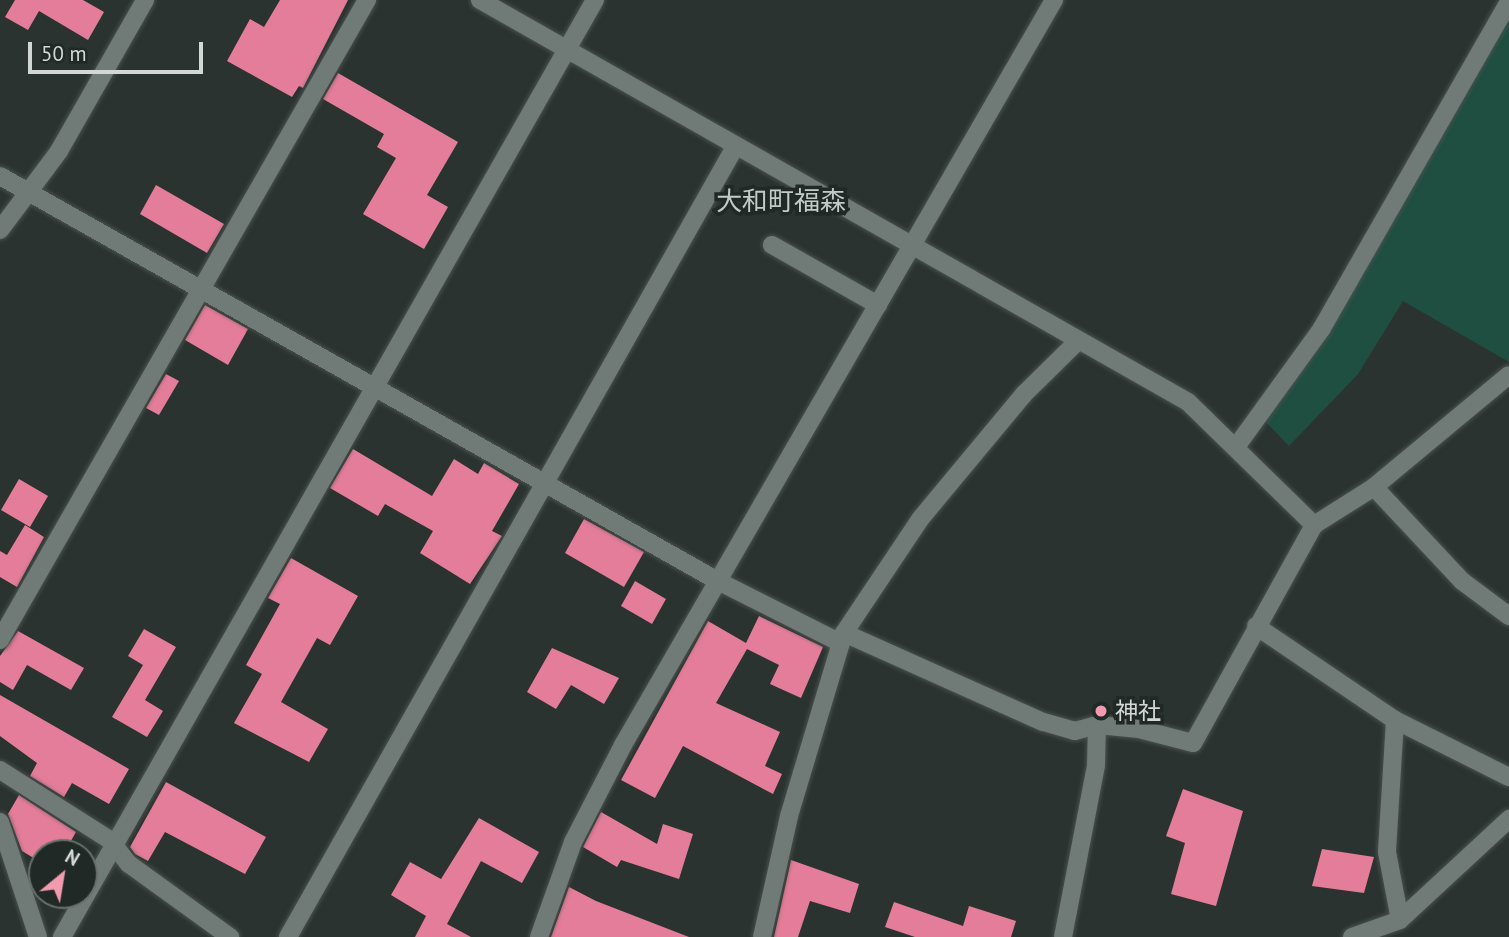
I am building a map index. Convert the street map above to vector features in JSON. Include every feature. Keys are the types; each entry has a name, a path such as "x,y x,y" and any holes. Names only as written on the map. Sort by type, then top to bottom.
{"street":[{"path":"0,230 31,195 145,0"},
{"path":"0,640 367,0"},
{"path":"480,0 910,250 1188,402 1314,525"},
{"path":"62,937 116,852 372,386 595,0"},
{"path":"539,937 573,842 716,580 1054,0"},
{"path":"1236,447 1322,328 1509,2"},
{"path":"288,937 735,147"},
{"path":"0,176 201,286 716,580 842,638 1043,722 1075,732 1097,725 1193,743 1200,739 1256,626 1314,525 1374,488 1509,375"},
{"path":"772,246 878,305"},
{"path":"762,937 842,638 920,518 1024,394 1078,341"},
{"path":"1374,488 1462,581 1509,616"},
{"path":"1256,626 1395,720 1509,777"},
{"path":"1395,720 1387,852 1401,920"},
{"path":"1063,937 1097,725"},
{"path":"0,770 110,840 116,852 230,937"},
{"path":"1352,937 1401,920 1509,819"},
{"path":"0,822 38,937"}],"green space":[{"path":"1509,4 1509,362 1403,301 1358,374 1289,446 1260,416"}],"building":[{"path":"15,0 83,0 104,12 88,40 39,11 28,30 5,17"},
{"path":"280,0 348,0 303,88 299,86 292,97 227,61 250,19 264,27"},
{"path":"338,73 458,142 427,195 448,207 424,249 363,214 396,158 377,147 384,134 323,99"},
{"path":"156,185 224,224 207,253 140,214"},
{"path":"205,305 248,329 228,365 185,340"},
{"path":"166,374 179,381 159,415 146,408"},
{"path":"353,449 432,496 454,459 478,474 484,463 519,484 492,531 502,536 470,584 420,553 433,531 385,504 378,516 330,488"},
{"path":"19,479 48,496 30,527 1,510"},
{"path":"584,519 644,552 624,587 565,553"},
{"path":"25,525 44,537 17,587 0,577 0,551 7,555"},
{"path":"291,558 358,596 330,645 317,638 281,702 328,729 309,762 234,723 262,674 246,665 280,604 268,598"},
{"path":"635,581 666,599 652,624 621,606"},
{"path":"759,616 823,647 801,698 770,684 779,665 747,649 716,703 780,732 765,766 782,774 773,794 683,746 655,798 621,780 708,621 746,643"},
{"path":"144,629 176,647 145,700 163,711 147,737 112,717 143,665 128,656"},
{"path":"18,631 84,668 71,690 27,665 13,690 0,682 0,656"},
{"path":"552,648 619,678 604,704 571,685 556,709 527,692"},
{"path":"0,695 129,769 109,804 72,783 64,797 30,776 37,763 0,736"},
{"path":"166,782 266,837 245,874 165,832 148,861 135,854 130,847"},
{"path":"1183,789 1243,811 1216,906 1171,894 1185,843 1166,836"},
{"path":"19,795 76,832 72,839 28,839 28,855 22,851 8,814"},
{"path":"601,812 657,844 663,824 693,834 679,879 621,860 617,867 583,847"},
{"path":"479,818 539,852 522,883 481,861 447,924 471,937 415,937 426,916 391,895 410,862 441,879"},
{"path":"1322,849 1374,857 1364,893 1312,886"},
{"path":"791,860 859,884 850,913 810,901 798,937 774,937"},
{"path":"569,887 596,901 689,937 551,937"},
{"path":"894,902 963,926 969,906 1016,921 1011,937 915,937 885,927"}],"place":[{"name":"神社","path":"1101,711"}],"district":[{"name":"大和町福森","path":"781,201"}]}
